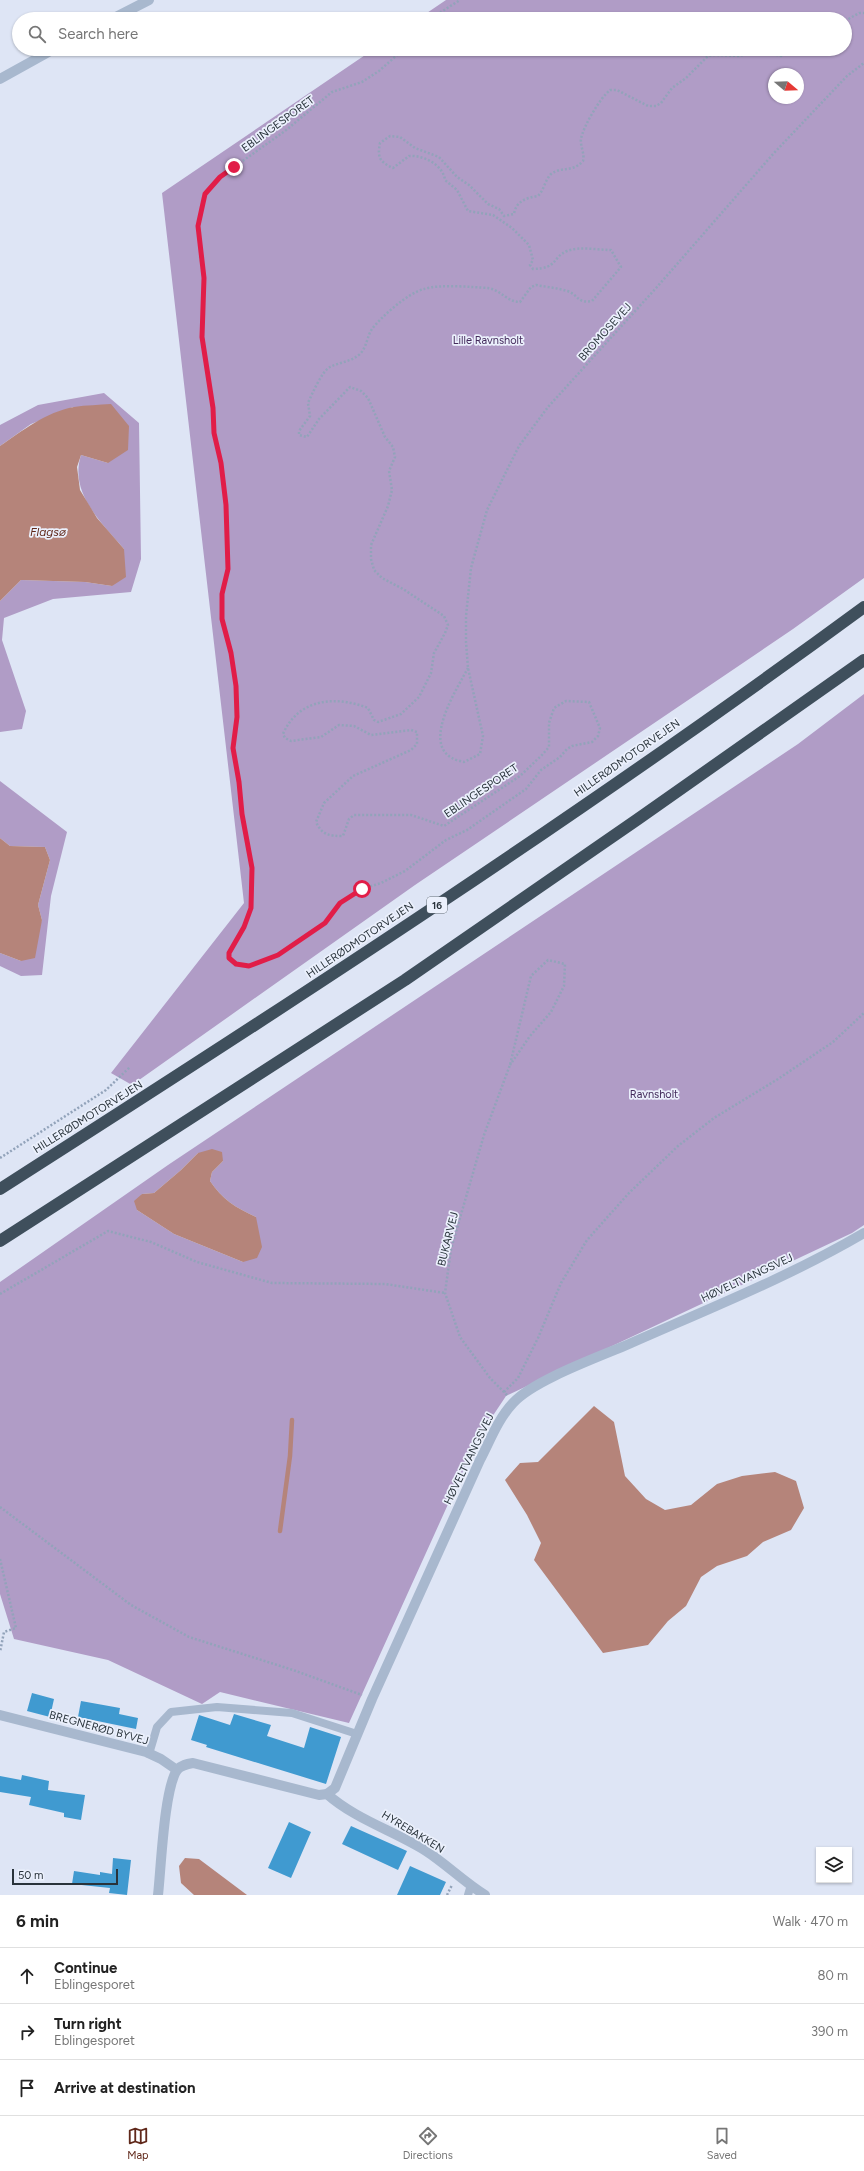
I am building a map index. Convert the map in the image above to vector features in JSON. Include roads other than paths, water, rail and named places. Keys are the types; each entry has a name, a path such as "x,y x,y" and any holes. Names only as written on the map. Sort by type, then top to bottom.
{"highway":[{"name":"HILLERØDMOTORVEJEN","path":"0,1189 382,942 611,786 864,606"},
{"path":"0,1241 404,980 638,819 864,660"}],"street":[{"path":"126,12 149,0"},
{"path":"0,79 41,56"},
{"name":"HØVELTVANGSVEJ","path":"327,1794 335,1788 372,1699 480,1460 499,1424 513,1402 529,1391 564,1372 761,1286 864,1233"},
{"name":"BREGNERØD BYVEJ","path":"0,1715 149,1754 177,1770"},
{"path":"158,1895 170,1787 177,1770 184,1764 193,1763 319,1795 327,1794"},
{"name":"HYREBAKKEN","path":"327,1794 340,1806 390,1830 426,1852 485,1895"}],"lane":[{"path":"149,1754 157,1727 171,1712 217,1707 292,1713 357,1734"},
{"path":"468,1895 471,1885"}],"water":[{"name":"Flagsø","path":"111,404 129,426 128,450 108,463 81,455 77,467 80,490 97,518 124,549 126,577 112,586 85,582 21,580 0,601 0,446 26,428 64,409 88,405"},
{"path":"0,838 10,846 45,847 50,860 38,905 42,920 35,958 21,961 0,953"},
{"path":"212,1149 222,1152 223,1161 212,1172 210,1181 219,1193 230,1202 256,1217 262,1247 257,1258 243,1262 174,1234 137,1210 134,1201 142,1194 154,1193 198,1153"},
{"path":"594,1406 614,1422 625,1476 646,1499 665,1510 691,1505 717,1484 742,1476 775,1472 796,1481 804,1508 791,1530 763,1542 747,1556 717,1566 701,1577 686,1606 668,1621 648,1645 603,1653 534,1560 541,1543 527,1515 505,1480 520,1463 538,1462"},
{"path":"185,1858 199,1859 247,1895 194,1895 181,1883 179,1866"}],"waterway":[{"path":"280,1531 290,1456 292,1420"}],"park label":[{"name":"Lille Ravnsholt","path":"488,340"},
{"name":"Ravnsholt","path":"654,1094"}]}
